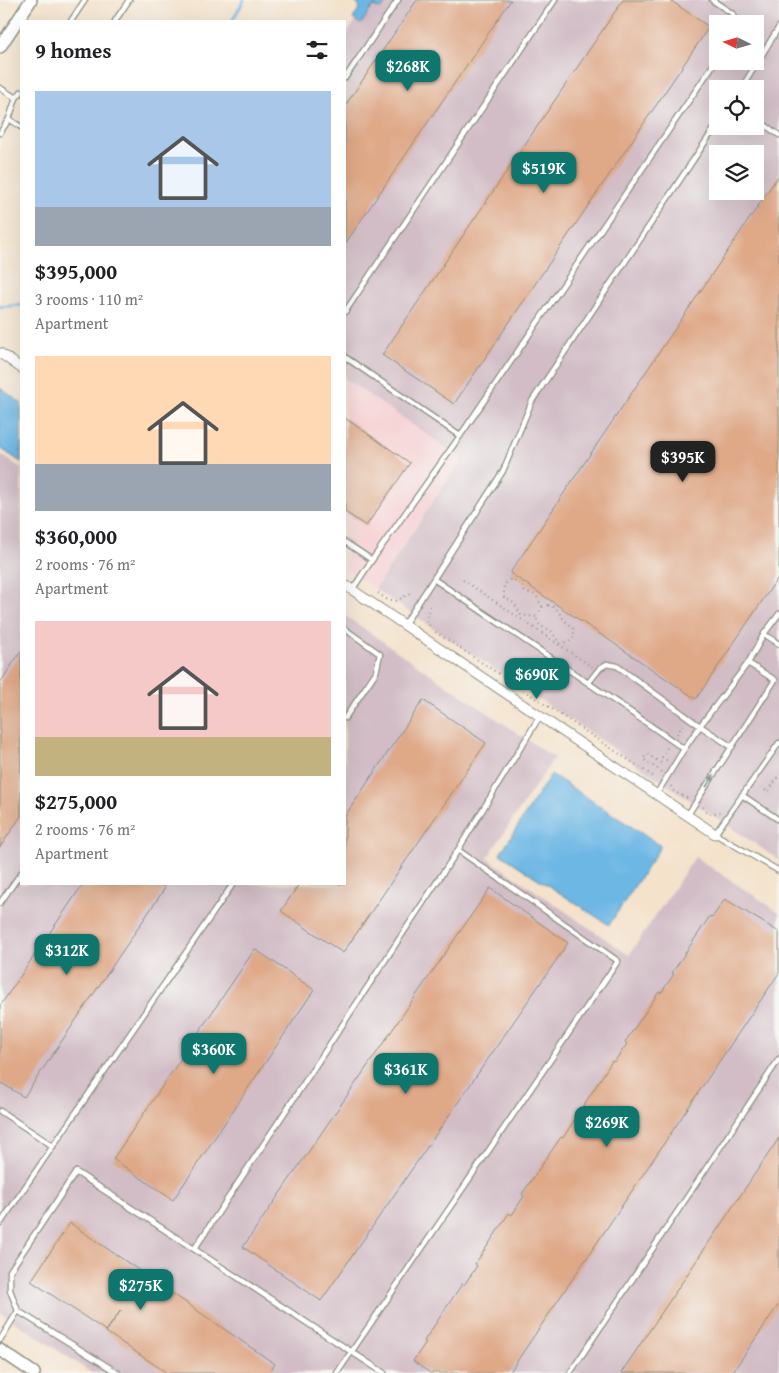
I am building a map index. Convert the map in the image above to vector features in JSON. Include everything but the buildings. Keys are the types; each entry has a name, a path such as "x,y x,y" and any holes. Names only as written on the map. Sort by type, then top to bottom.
{"street":[{"path":"0,47 31,0"},
{"path":"0,353 20,367"},
{"path":"349,588 715,834"},
{"path":"0,1350 34,1373"}],"lane":[{"path":"72,20 85,0"},
{"path":"116,20 129,0"},
{"path":"346,77 398,0"},
{"path":"346,311 555,0"},
{"path":"712,0 733,15"},
{"path":"747,80 779,27"},
{"path":"349,588 372,560 460,436 710,70"},
{"path":"0,88 16,98"},
{"path":"0,133 9,119 16,98 20,93"},
{"path":"9,119 20,126"},
{"path":"764,124 779,135"},
{"path":"404,625 435,580 503,471 532,401 710,135"},
{"path":"346,358 460,436"},
{"path":"346,543 372,560"},
{"path":"435,580 542,654 589,682 684,749"},
{"path":"656,795 684,749 748,663 764,634 779,614"},
{"path":"346,630 380,654 376,672 346,717"},
{"path":"764,634 779,644"},
{"path":"748,663 775,680"},
{"path":"589,682 600,668 607,664 617,666 732,747"},
{"path":"688,816 779,674"},
{"path":"194,1248 458,850 540,716"},
{"path":"779,742 715,834 779,871"},
{"path":"742,795 779,820"},
{"path":"337,1373 618,961 458,850"},
{"path":"0,903 20,874"},
{"path":"0,1224 232,885"},
{"path":"570,1373 779,1059"},
{"path":"0,1112 53,1146"},
{"path":"118,1373 18,1311 10,1290 10,1271 76,1172 384,1373"},
{"path":"0,1340 18,1311"}],"path":[{"path":"463,580 592,667"},
{"path":"536,617 525,617 519,612 514,603 504,597 504,585 509,580 516,581 521,584 525,592 536,595 542,606"},
{"path":"378,593 386,599 397,601 404,599 410,593"},
{"path":"542,606 548,605 556,608 564,620 574,629 575,632 572,640 566,644 559,643"},
{"path":"430,606 426,619 431,629 653,777 662,776 664,773 643,759 647,754 665,766 668,761 662,757 669,746"},
{"path":"536,617 542,606"},
{"path":"536,617 540,626 551,630 559,643"},
{"path":"677,734 685,721"},
{"path":"760,787 768,792 779,775"},
{"path":"672,783 674,792 686,799 692,797"},
{"path":"703,803 703,809 712,815 720,812 725,805"}],"shaded area":[{"path":"369,0 767,0 779,5 779,860 375,589 462,458 346,380 346,35"},
{"path":"346,380 462,457 375,589 346,570"},
{"path":"0,454 20,467 20,885 346,885 346,617 554,758 487,858 629,955 695,857 779,912 779,1373 92,1373 0,1312"}],"water":[{"path":"353,0 387,0 382,9 373,6 361,24 353,19 360,7"},
{"path":"0,388 20,402 20,461 0,448"},
{"path":"551,774 661,846 609,925 500,854"}],"waterway":[{"path":"233,20 244,0"},
{"path":"0,307 20,305"}]}
